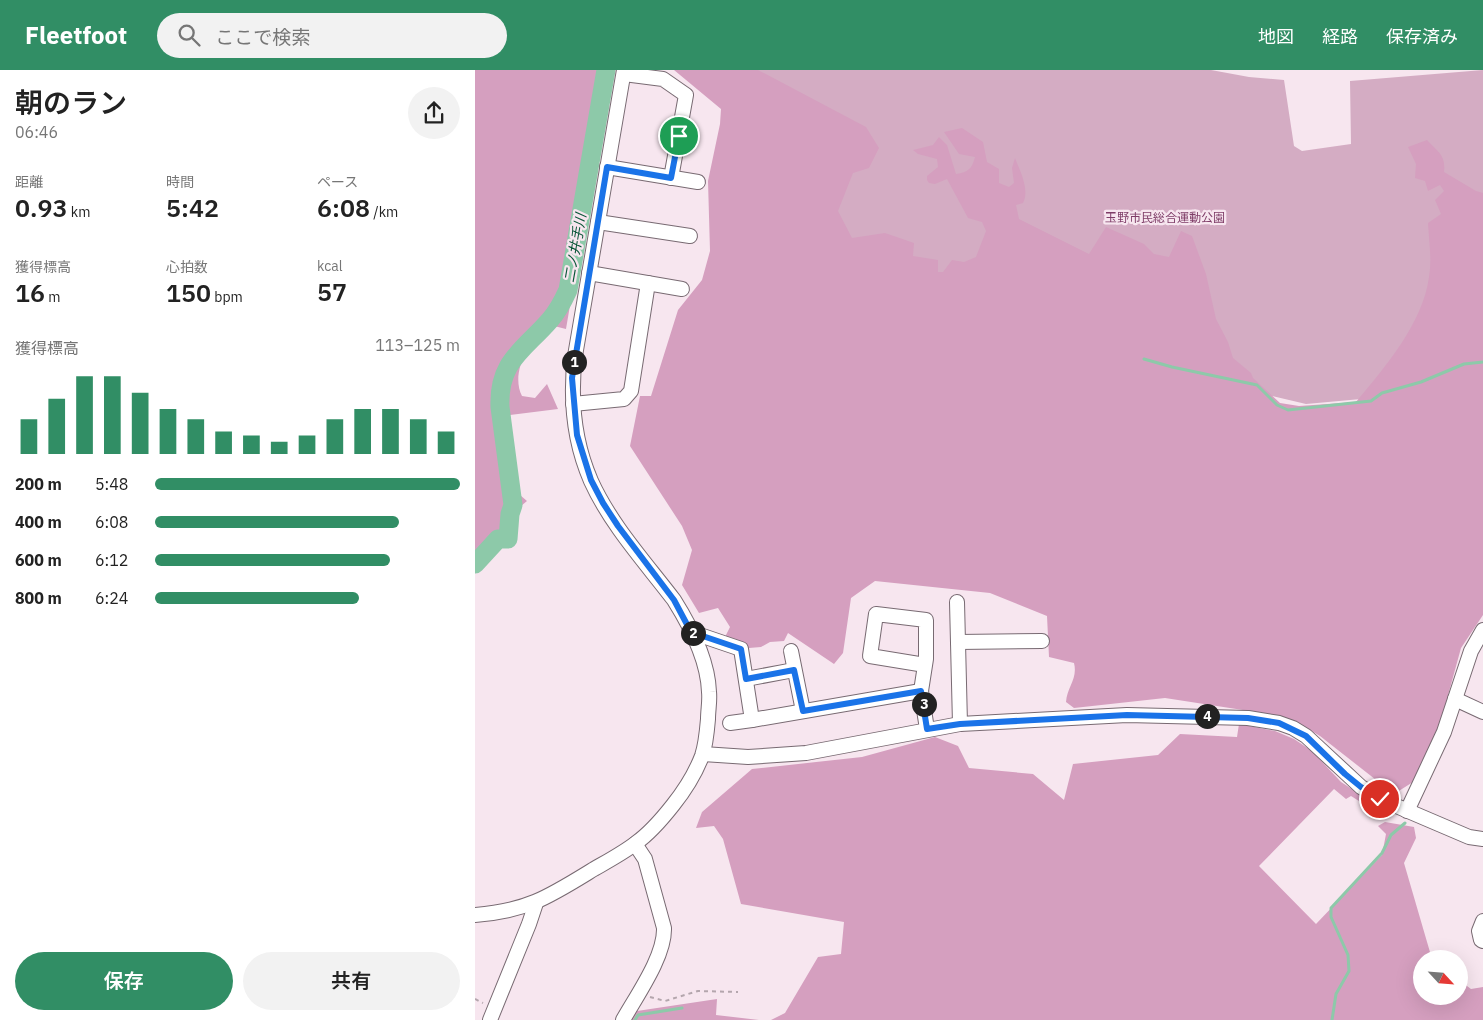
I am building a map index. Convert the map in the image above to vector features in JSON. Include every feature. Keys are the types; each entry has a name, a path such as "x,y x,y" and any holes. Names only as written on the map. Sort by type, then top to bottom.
{"street":[{"path":"475,914 505,912 549,897 635,844 652,830 682,794 694,775 703,754 707,734 709,692 706,672 691,632 674,600 618,526 591,480 577,435 573,404 572,378 624,72 663,79 686,95 671,178"},
{"path":"607,167 697,182"},
{"path":"597,222 690,236"},
{"path":"589,273 682,289"},
{"path":"573,404 624,399 631,391 648,283"},
{"path":"957,602 960,724"},
{"path":"925,665 870,656 876,614 926,620 925,665 921,691 927,729"},
{"path":"1407,811 1444,732 1471,651 1483,630"},
{"path":"691,632 741,649 752,720"},
{"path":"958,642 1042,641"},
{"path":"791,651 803,711"},
{"path":"746,679 794,670"},
{"path":"730,724 921,691"},
{"path":"1455,699 1483,712"},
{"path":"703,754 748,757 806,753 960,724 1127,715 1248,718 1279,723 1306,736 1361,787 1380,799 1469,837 1483,839"},
{"path":"623,1020 660,953 665,937 645,859 635,844"},
{"path":"490,1020 536,902"},
{"path":"1483,921 1479,931 1481,940 1483,940"}],"path":[{"path":"638,994 665,1001 698,991 738,992"}],"green space":[{"name":"玉野市民総合運動公園","path":"679,70 1211,70 1249,77 1284,80 1294,146 1302,151 1351,144 1350,81 1483,70 1483,273 1361,399 1306,404 1259,393 822,230 838,170"}],"shaded area":[{"path":"475,70 610,70 566,329 542,323 523,358 518,377 522,396 535,398 547,384 558,409 510,415 520,495 527,501 515,511 502,531 475,558"},
{"path":"674,70 758,70 866,127 879,148 869,168 853,173 838,211 852,238 885,233 914,243 913,256 938,260 938,272 943,272 952,260 964,262 976,257 986,231 982,222 968,218 947,179 935,184 929,183 927,176 938,167 937,159 918,154 913,150 933,145 939,137 947,145 956,174 964,172 971,167 975,157 959,154 944,132 962,128 983,142 987,162 999,169 999,183 1009,187 1014,183 1012,168 1015,158 1025,186 1023,203 1016,205 1019,219 1089,254 1106,227 1144,244 1154,254 1169,257 1181,231 1192,236 1206,274 1216,319 1228,342 1233,358 1251,373 1253,378 1280,403 1299,406 1356,402 1401,344 1419,311 1430,271 1428,223 1441,214 1435,200 1444,191 1440,185 1428,191 1425,181 1415,178 1416,164 1408,147 1427,140 1442,158 1444,172 1476,191 1483,193 1483,615 1461,648 1441,721 1413,782 1394,794 1320,736 1300,724 1281,716 1165,698 1074,708 1066,702 1075,674 1074,663 1049,657 1047,616 990,593 875,581 851,598 843,653 834,664 788,633 784,641 770,642 761,647 749,648 725,637 730,627 718,608 699,613 682,585 692,550 682,526 630,446 640,396 651,396 678,310 702,280 710,251 708,181 720,124 721,109"},
{"path":"1239,724 1275,731 1294,739 1312,751 1341,782 1386,811 1378,813 1351,796 1346,799 1334,789 1259,866 1316,924 1382,855 1386,834 1378,826 1385,822 1414,827 1416,838 1404,863 1429,950 1413,950 1413,1005 1468,1005 1468,987 1471,989 1483,987 1483,1020 771,1020 785,1013 818,957 841,954 844,922 741,904 723,839 714,826 696,828 702,812 752,769 862,757 935,737 958,746 969,768 1033,774 1064,800 1073,764 1158,755 1180,734 1237,737"},
{"path":"717,999 716,1015 759,1020 631,1020 637,1011"}],"waterway":[{"name":"二ノ井手川","path":"475,564 498,539 508,539 510,514 513,505 500,407 503,378 508,367 522,349 553,317 568,290 606,70"},
{"path":"1144,359 1172,367 1257,385 1277,405 1288,410 1371,401 1382,393 1421,382 1464,364 1483,362"},
{"path":"1332,1020 1336,994 1349,971 1348,955 1331,917 1331,908 1382,853 1391,835 1405,823"},
{"path":"635,1020 638,1015 682,1008"}],"route":[{"path":"679,136 671,178 607,167 572,378 577,435 591,480 618,526 674,600 691,632 741,649 746,679 794,670 803,711 921,691 927,729 960,724 1127,715 1248,718 1279,723 1293,728 1306,736 1345,774 1380,799"}]}
